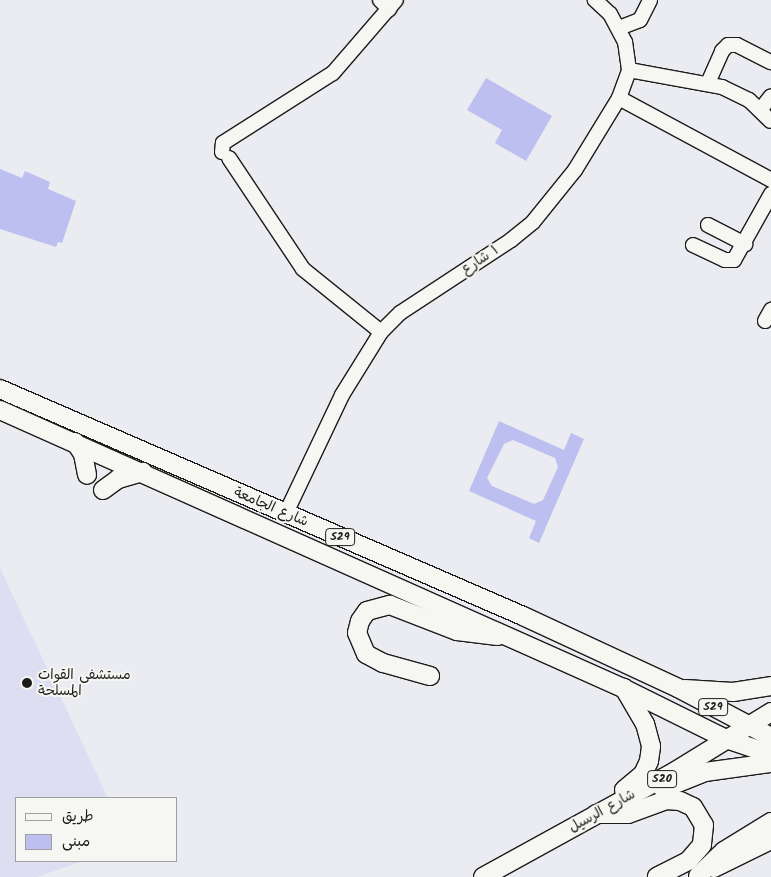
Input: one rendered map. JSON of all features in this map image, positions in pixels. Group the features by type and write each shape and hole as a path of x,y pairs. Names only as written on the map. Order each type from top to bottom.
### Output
{"main road":[{"name":"شارع الجامعة","path":"0,389 523,616 678,688"},
{"name":"شارع الجامعة","path":"0,410 143,472 624,688"},
{"path":"75,442 83,454 88,475"},
{"path":"103,490 118,479 143,472"},
{"path":"430,676 383,663 366,654 357,632 367,611 390,605 457,631 508,636"},
{"path":"678,688 733,692 771,686"},
{"path":"557,836 575,820 637,780 647,768 651,753 650,738 624,688"},
{"name":"S29","path":"624,688 726,739"},
{"name":"S29","path":"678,688 771,737"},
{"name":"شارع الرسيل","path":"483,877 674,772 771,712"},
{"path":"726,739 770,761"},
{"path":"613,804 634,802 705,772 770,761"},
{"path":"595,814 628,814 666,800 680,801 693,807 704,825 702,846 688,861 657,877"},
{"path":"697,876 724,851 771,822"},
{"path":"697,876 771,840"},
{"path":"719,877 771,852"}],"street":[{"name":"١ شارع","path":"286,513 342,395 381,332 400,313 511,240 533,222 575,170 619,98 629,70 625,42 619,28 595,0"},
{"path":"619,28 640,20 650,0"},
{"path":"381,332 320,285 303,269 239,169 225,155 223,143 333,74 389,3"},
{"path":"708,83 728,45 737,45 771,62"},
{"path":"629,70 708,83 736,93 761,109 771,121"},
{"path":"761,109 771,96"},
{"path":"619,98 771,180"},
{"path":"693,245 730,261 738,258 771,194"},
{"path":"708,225 745,244"}],"shaded area":[{"name":"مستشفى القوات المسلحة","path":"0,568 108,797 15,797 15,862 80,862 37,877 0,877"}],"building":[{"path":"486,78 552,116 526,161 495,143 502,130 467,110"},
{"path":"0,169 22,178 25,171 50,182 48,189 76,201 62,243 58,242 56,247 0,229"},
{"path":"499,421 564,450 571,433 584,439 539,543 529,538 536,521 469,491","holes":["513,440 555,458 558,467 543,500 534,504 492,486 487,478 504,444"]}],"place":[{"name":"مستشفى القوات المسلحة","path":"27,683"}]}
